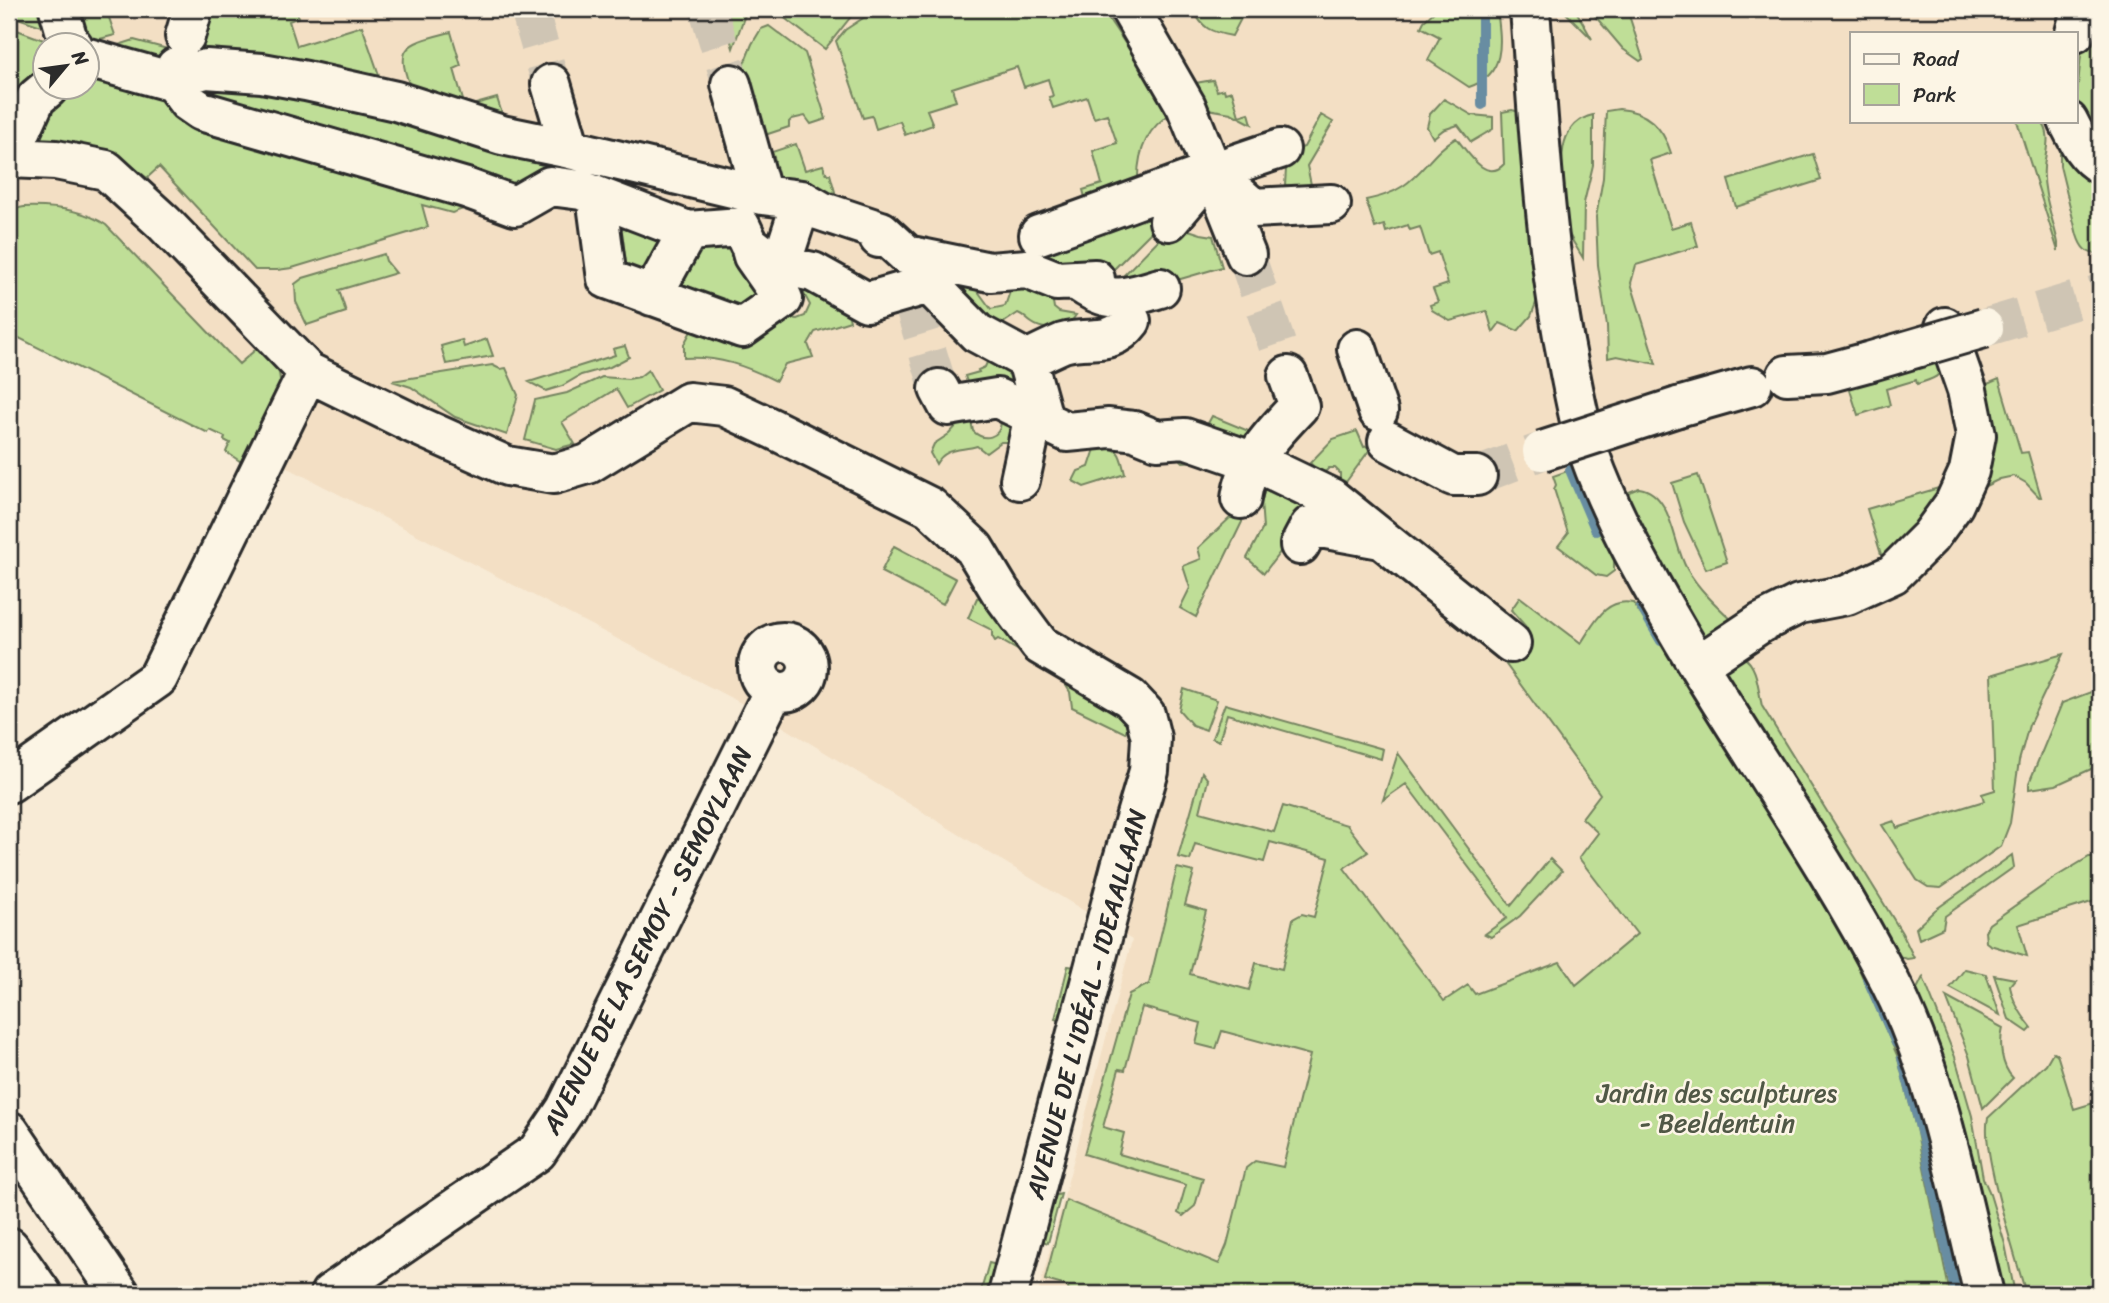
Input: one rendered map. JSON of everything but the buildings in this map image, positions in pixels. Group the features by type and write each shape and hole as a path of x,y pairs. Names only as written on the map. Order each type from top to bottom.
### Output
{"street":[{"path":"59,9 66,32"},
{"path":"1130,9 1186,106 1212,171 1227,242"},
{"path":"1530,9 1552,274 1560,328 1582,433 1591,460 1644,574 1826,869 1899,1002 1919,1045 1984,1294"},
{"path":"2075,32 2081,9"},
{"path":"102,57 182,48"},
{"path":"182,48 190,73 206,69 262,73 396,100 502,135 581,181 688,231 741,227 753,256 783,299 742,328 593,273 581,181 551,84"},
{"path":"182,48 188,102 201,111 466,188 515,206 550,186 581,181 762,195 811,206 870,232 907,256 990,272 1027,269 1057,281 1085,280 1091,292 1117,299 1160,288"},
{"path":"731,85 762,195"},
{"path":"9,783 158,678 308,372 164,223 106,170 56,160 9,158 34,102"},
{"path":"2069,122 2082,147 2100,164"},
{"path":"1039,235 1141,200 1212,171 1275,139"},
{"path":"1212,171 1253,208 1331,204"},
{"path":"1169,222 1212,171"},
{"path":"811,206 825,246 819,269 840,280 867,302 909,293 929,284 977,333 1027,360 1053,439"},
{"path":"652,296 688,231"},
{"path":"749,244 775,264 840,280"},
{"path":"1027,360 1065,342 1113,338 1124,331 1131,321"},
{"path":"1698,665 1761,623 1800,604 1847,595 1893,574 1930,537 1954,504 1969,471 1976,435 1966,390 1945,327"},
{"path":"1542,451 1769,380 1827,373 1984,328"},
{"path":"1357,349 1383,426 1434,475 1477,476"},
{"name":"AVENUE DE L'IDÉAL - IDEAALLAAN","path":"308,372 507,466 554,474 588,464 689,402 724,406 930,507 974,548 1000,591 1040,645 1130,698 1145,714 1151,738 1149,771 1121,866 1008,1294"},
{"path":"1241,499 1243,483 1268,439 1299,406 1288,376"},
{"path":"939,389 948,405 998,398 1053,439"},
{"path":"1020,480 1053,439 1109,428 1135,431 1161,454 1185,438 1261,464 1394,530 1511,643"},
{"path":"1300,545 1310,526 1394,530"},
{"name":"AVENUE DE LA SEMOY - SEMOYLAAN","path":"330,1294 537,1153 566,1109 774,690"},
{"path":"9,1131 120,1294"},
{"path":"9,1247 41,1294"}],"shaded area":[{"path":"9,9 2100,9 2100,1294 1038,1294 1132,940 764,715 9,323"}],"green space":[{"path":"52,9 59,32 9,15 9,11"},
{"path":"67,9 106,9 115,35 102,38 102,32 82,32"},
{"path":"210,9 295,9 299,17 289,21 297,46 362,26 379,75 379,84 191,66 194,21"},
{"path":"721,9 747,9 733,48"},
{"path":"773,9 857,9 825,49"},
{"path":"877,9 1102,9 1172,113 1156,126 1145,143 1139,162 1138,183 1088,208 1083,190 1102,184 1093,151 1117,143 1107,114 1094,118 1087,97 1053,108 1048,79 1024,87 1017,67 952,88 956,101 927,110 933,125 905,135 900,121 876,129 872,116 863,118 836,41 845,30"},
{"path":"1193,9 1246,9 1232,36 1208,29"},
{"path":"1437,9 1497,9 1499,55 1490,74 1481,81 1469,87 1428,60 1440,37 1421,27"},
{"path":"1562,9 1575,9 1592,39"},
{"path":"1589,9 1627,9 1643,59 1640,61 1623,49"},
{"path":"2094,9 2100,9 2100,146 2078,108 2083,35"},
{"path":"769,26 805,53 826,119 811,124 805,116 792,119 789,127 768,134 754,145 737,81 752,44 761,29"},
{"path":"9,27 32,36 32,94 9,134"},
{"path":"451,32 461,66 454,69 465,107 497,98 504,120 413,94 404,65 407,49 423,40"},
{"path":"134,40 175,51 172,62 102,50"},
{"path":"102,79 485,201 452,213 422,205 428,227 292,268 255,270 159,167 147,178 118,158 90,148 27,148 55,102 102,102"},
{"path":"1213,80 1217,91 1232,91 1239,116 1249,113 1252,124 1231,113 1208,109 1190,84"},
{"path":"279,83 570,164 577,173 516,196 192,91 194,84"},
{"path":"1444,99 1472,115 1493,117 1493,129 1471,142 1458,125 1443,130 1433,138 1427,127 1430,114"},
{"path":"1619,109 1646,117 1663,135 1671,153 1650,160 1671,228 1691,222 1698,246 1636,265 1631,283 1656,364 1617,356 1608,358 1596,217 1603,178 1606,111"},
{"path":"1502,112 1520,112 1539,295 1531,316 1518,331 1500,323 1493,332 1487,311 1450,321 1432,310 1430,305 1438,302 1433,289 1448,284 1438,252 1429,255 1420,227 1410,230 1408,225 1386,232 1384,225 1375,228 1366,200 1403,186 1456,138 1477,163 1490,170 1497,169 1504,164"},
{"path":"1321,115 1333,122 1307,166 1312,189 1285,185 1283,155 1304,147"},
{"path":"1593,115 1593,165 1584,203 1583,258 1563,219 1562,154 1564,143 1574,126"},
{"path":"2017,122 2042,122 2047,132 2045,186 2058,251"},
{"path":"796,144 805,170 823,165 827,174 830,174 835,192 824,195 773,188 772,162 775,160 772,152"},
{"path":"2066,145 2100,182 2100,254 2085,249 2077,235 2060,166 2060,149"},
{"path":"1813,154 1821,180 1736,207 1728,180"},
{"path":"1159,206 1166,217 1115,268 1088,275 1057,274 1031,249"},
{"path":"24,207 66,210 87,215 106,225 239,364 262,344 277,367 280,392 272,418 246,465 226,452 230,443 224,440 225,437 210,430 208,433 9,333 9,210"},
{"path":"614,223 656,239 664,269 625,281"},
{"path":"1173,225 1213,236 1222,267 1177,280 1175,276 1125,291 1118,281"},
{"path":"733,242 759,273 755,313 661,286 692,250"},
{"path":"384,254 396,273 339,290 346,312 307,325 296,302 295,284 303,278"},
{"path":"948,275 977,290 991,309 1005,306 1017,280 1052,296 1054,308 1059,312 1076,315 1068,326 1049,328 1036,326 1018,313 1000,325 985,328"},
{"path":"816,285 847,310 850,321 815,332 808,344 813,357 785,364 776,381 732,363 684,358 684,344 690,329 728,337 731,347 736,342 761,339 762,335 788,318 805,316 810,305 805,291"},
{"path":"487,339 493,356 446,364 441,346 462,340 464,347"},
{"path":"625,346 629,357 610,367 581,375 562,386 546,391 529,382 615,355 613,349"},
{"path":"1941,356 1941,369 1937,376 1917,384 1916,380 1886,389 1890,405 1858,415 1849,387"},
{"path":"989,358 1012,367 1020,387 968,385 965,376 979,372"},
{"path":"492,365 500,369 506,368 518,395 507,435 455,417 411,387 392,381"},
{"path":"648,370 659,390 627,408 616,389 562,422 575,444 556,449 525,440 535,400 567,393 602,377 628,379 639,377"},
{"path":"1999,379 2021,453 2028,452 2041,497 2014,476 2000,479 1971,493 1985,385"},
{"path":"1212,416 1268,439 1275,448 1206,427"},
{"path":"971,421 973,431 986,437 998,432 1001,422 1012,426 1009,442 1001,442 986,453 977,446 954,450 944,455 936,464 930,453 934,444 960,422"},
{"path":"1357,431 1364,447 1373,445 1346,482 1340,479 1340,473 1335,468 1329,468 1325,472 1310,463 1333,439"},
{"path":"1099,446 1116,450 1125,474 1084,487 1073,481 1078,471 1089,467 1095,449"},
{"path":"1179,452 1331,515 1304,528 1291,521 1285,531 1293,535 1264,573 1247,558 1263,528 1261,501 1264,493 1199,461 1183,462 1179,458"},
{"path":"1573,469 1614,560 1614,571 1606,577 1596,575 1558,546 1568,533 1554,489 1556,485 1553,476"},
{"path":"1698,475 1727,562 1706,569 1684,522 1672,483"},
{"path":"1949,487 1884,564 1867,509"},
{"path":"1639,488 1650,492 1659,500 1687,569 1703,591 1735,623 1706,641 1627,504 1629,492"},
{"path":"1234,514 1242,516 1242,522 1196,617 1180,608 1190,588 1183,566 1201,559 1198,548"},
{"path":"894,546 956,579 943,604 881,572"},
{"path":"982,597 1006,634 1026,655 998,639 995,641 992,630 968,618 977,598"},
{"name":"Jardin des sculptures - Beeldentuin","path":"1520,597 1581,643 1596,620 1608,608 1623,602 1633,603 1695,699 1699,700 1819,894 1859,969 1897,1055 1916,1128 1950,1294 1071,1294 1067,1286 1045,1280 1066,1200 1219,1264 1227,1245 1246,1168 1255,1161 1283,1167 1310,1055 1222,1031 1216,1049 1196,1044 1201,1023 1142,1007 1125,1070 1119,1069 1103,1127 1124,1133 1119,1154 1203,1178 1195,1206 1183,1216 1178,1213 1186,1185 1084,1154 1129,994 1149,984 1177,868 1194,872 1185,905 1206,911 1190,974 1249,990 1256,963 1282,969 1293,919 1302,914 1314,917 1329,858 1270,842 1264,862 1195,844 1190,860 1178,857 1202,772 1208,780 1200,812 1274,832 1283,806 1347,825 1368,852 1344,868 1444,1001 1468,985 1475,994 1560,962 1576,985 1637,934 1579,858 1598,833 1582,818 1600,794 1499,655 1527,628 1511,610"},
{"path":"2063,654 2029,725 2019,761 2010,823 2001,846 1941,888 1928,887 1917,880 1882,825 1894,821 1897,828 1984,801 1982,794 1995,790 1991,675"},
{"path":"1743,657 1755,672 1762,706 1902,933 1914,958 1907,959 1896,955 1719,666"},
{"path":"1067,681 1119,702 1129,724 1125,733 1072,707 1070,692 1065,684"},
{"path":"1184,689 1217,700 1206,730 1192,725 1179,710"},
{"path":"2096,690 2100,705 2100,765 2056,785 2029,789 2029,783 2062,703"},
{"path":"1225,704 1383,749 1381,759 1227,714 1219,741 1212,738"},
{"path":"1398,753 1511,906 1550,859 1562,871 1520,916 1491,937 1485,934 1507,918 1406,784 1383,800"},
{"path":"2012,855 2014,867 1945,916 1943,928 1919,939 1916,928 1935,910"},
{"path":"2089,857 2100,857 2100,882 2094,884 2098,900 2018,925 2027,956 1986,942 1985,931 1989,924"},
{"path":"1068,966 1077,967 1062,1021 1055,1019"},
{"path":"1965,969 1986,974 2000,1015 1950,988"},
{"path":"1994,975 2015,979 2010,985 2011,991 2018,1008 2032,1028 2028,1032 2009,1019"},
{"path":"1923,977 1955,1057 1972,1116 1983,1178 2005,1244 2015,1294 2002,1294 1915,993"},
{"path":"1946,997 2003,1028 2002,1054 2013,1078 1983,1108 1969,1056"},
{"path":"2053,1052 2057,1054 2074,1109 2100,1101 2100,1294 2026,1294 2007,1230 1989,1153 1988,1118 2046,1064"},
{"path":"1061,1194 1048,1243 1036,1239 1053,1196"},
{"path":"989,1263 997,1265 989,1294 980,1294"}],"waterway":[{"path":"1482,9 1482,105"},
{"path":"1570,470 1596,531"},
{"path":"1641,607 1661,641"},
{"path":"1867,978 1896,1043"},
{"path":"1902,1058 1924,1143 1956,1294"}],"tunnel":[{"path":"529,9 551,84"},
{"path":"708,9 731,84"},
{"path":"1246,255 1288,376"},
{"path":"1984,328 2100,293"},
{"path":"911,298 939,389"},
{"path":"1477,476 1542,451"}]}
